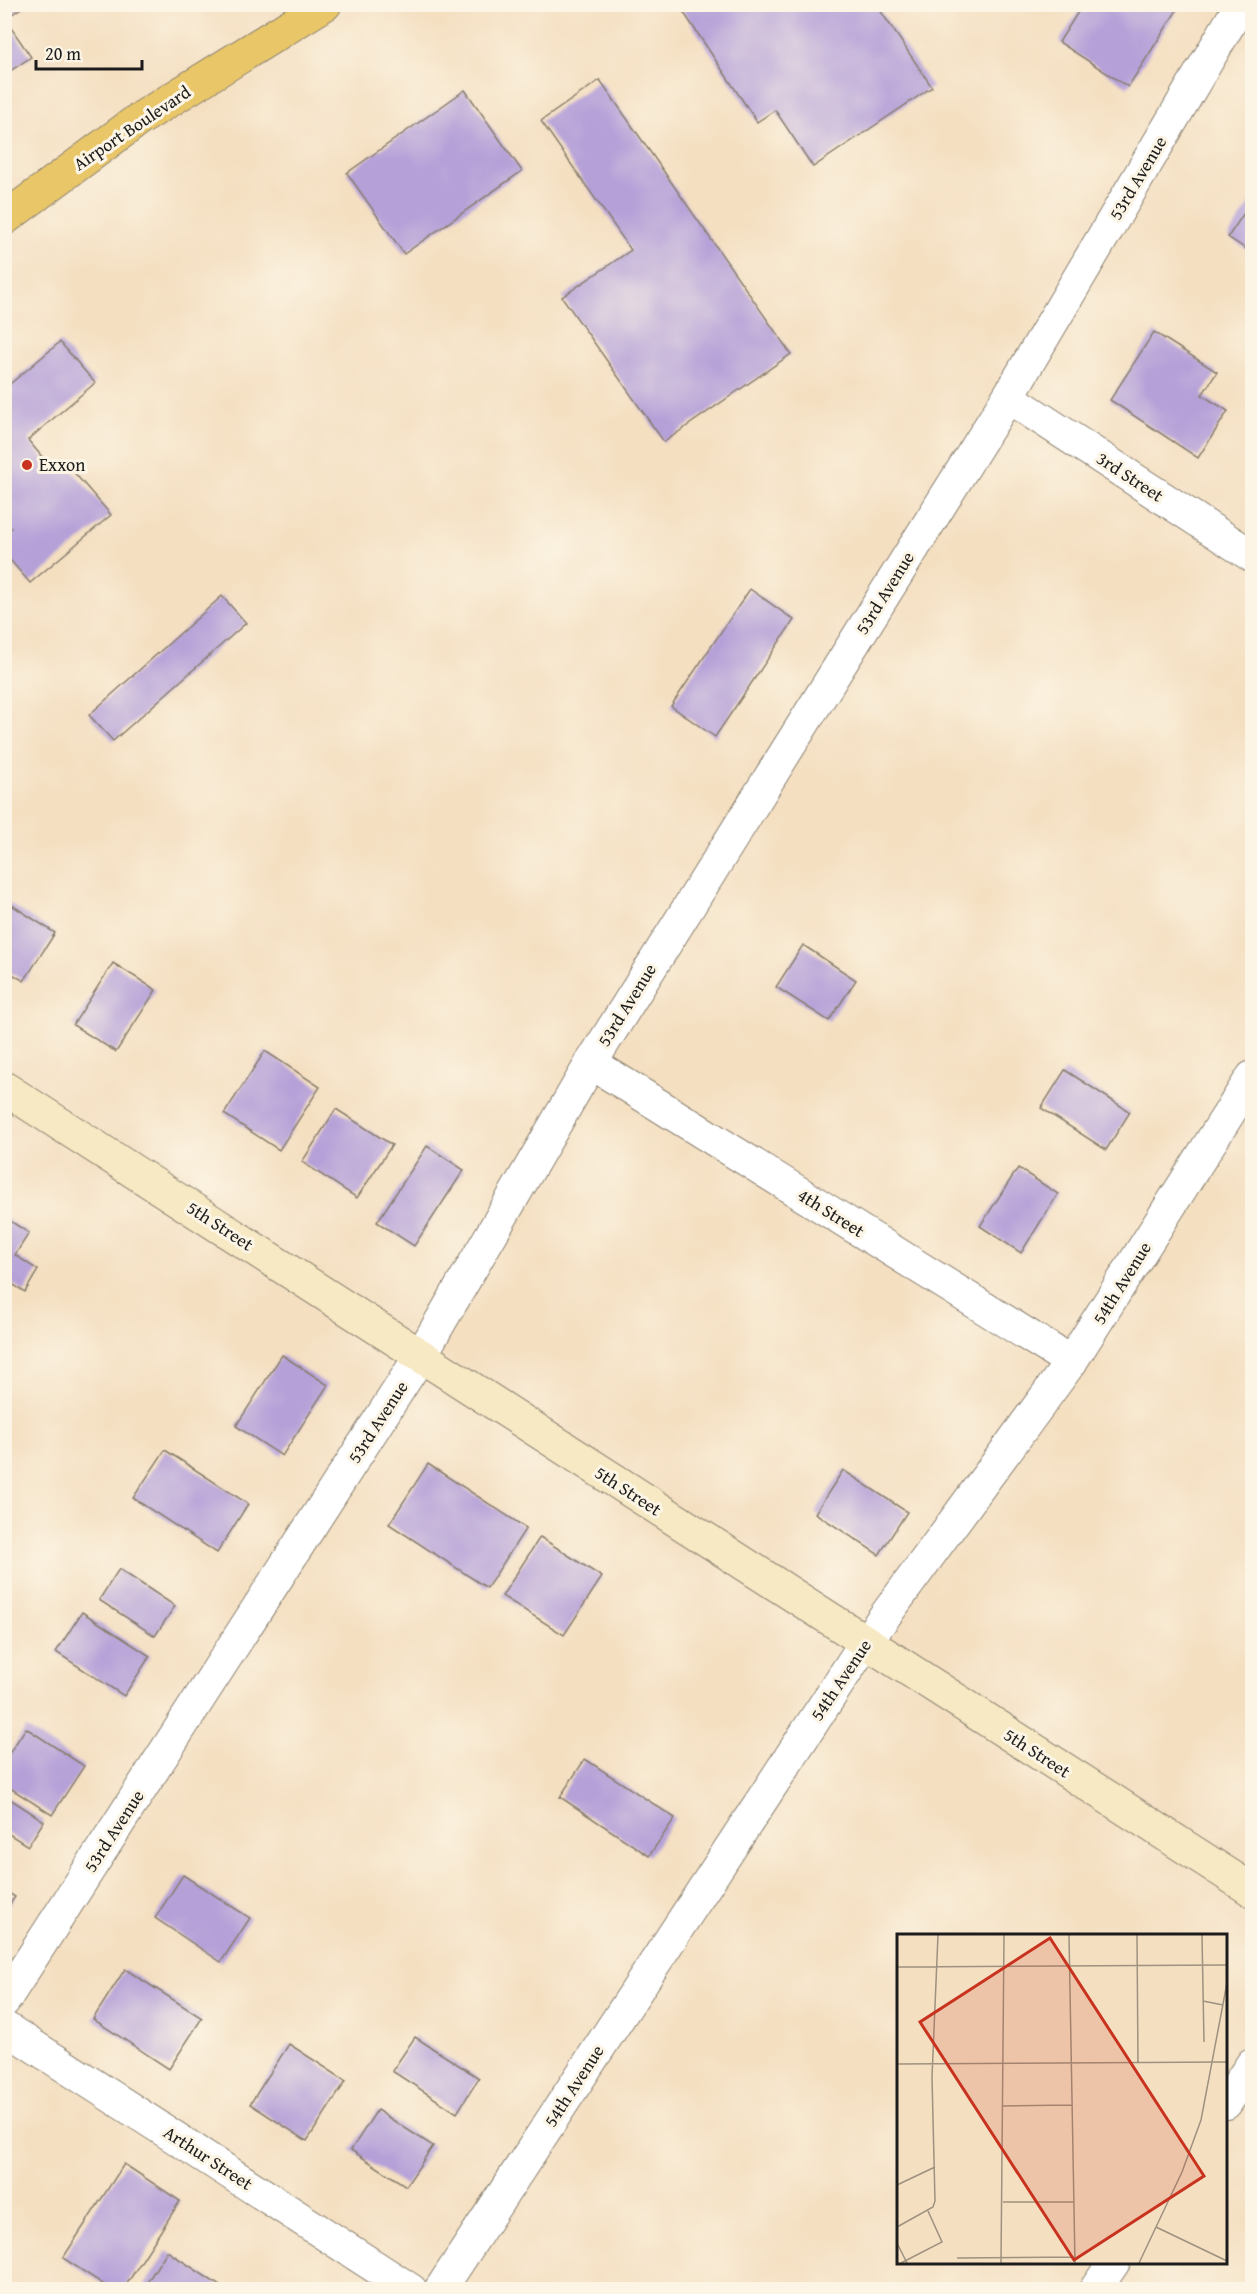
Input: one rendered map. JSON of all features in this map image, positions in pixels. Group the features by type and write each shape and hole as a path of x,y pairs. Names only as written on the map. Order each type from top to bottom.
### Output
{"main road":[{"name":"Airport Boulevard","path":"4,219 138,120 325,4"}],"street":[{"name":"53rd Avenue","path":"4,2001 421,1355 591,1063 1242,18"},
{"name":"3rd Street","path":"1008,397 1252,556"},
{"name":"4th Street","path":"591,1063 1071,1362"},
{"name":"54th Avenue","path":"440,2289 865,1643 1071,1362 1252,1077"},
{"name":"5th Street","path":"4,1088 1252,1890"},
{"name":"Arthur Street","path":"4,2027 411,2289"},
{"path":"1227,2102 1252,2064"},
{"path":"1095,2289 1113,2264"}],"building":[{"path":"4,4 27,4 5,19 31,57 4,75"},
{"path":"678,4 876,4 932,87 813,167 775,110 757,122"},
{"path":"1083,4 1181,4 1128,87 1059,42"},
{"path":"600,80 791,354 664,442 562,297 631,250 541,121"},
{"path":"465,90 522,171 404,254 347,173"},
{"path":"1252,201 1252,253 1228,237"},
{"path":"1154,332 1217,372 1202,395 1228,411 1198,458 1110,400"},
{"name":"Exxon","path":"60,342 95,383 28,440 53,470 64,461 111,515 30,583 4,553 4,534 11,528 4,521 4,389"},
{"path":"750,589 794,620 715,737 671,706"},
{"path":"222,596 246,623 113,741 89,715"},
{"path":"4,900 55,933 24,981 4,969"},
{"path":"803,945 856,980 829,1021 776,987"},
{"path":"113,963 156,990 116,1052 73,1025"},
{"path":"265,1051 320,1087 279,1150 224,1114"},
{"path":"1065,1070 1130,1112 1106,1150 1041,1108"},
{"path":"336,1109 392,1145 357,1198 302,1162"},
{"path":"427,1146 464,1170 414,1246 377,1222"},
{"path":"1018,1168 1058,1194 1021,1253 980,1226"},
{"path":"4,1217 29,1233 15,1255 38,1270 25,1292 4,1279"},
{"path":"282,1355 328,1385 282,1456 236,1426"},
{"path":"165,1450 248,1504 217,1553 133,1498"},
{"path":"428,1464 526,1528 487,1588 389,1524"},
{"path":"843,1470 907,1512 879,1555 815,1513"},
{"path":"540,1537 602,1577 564,1635 502,1596"},
{"path":"119,1569 175,1606 155,1636 99,1600"},
{"path":"82,1612 150,1656 124,1696 56,1652"},
{"path":"26,1728 84,1766 52,1815 4,1784 4,1761"},
{"path":"585,1759 675,1818 649,1856 560,1797"},
{"path":"4,1795 44,1821 28,1846 4,1831"},
{"path":"183,1875 250,1918 221,1962 155,1918"},
{"path":"4,1890 15,1897 4,1912"},
{"path":"125,1969 202,2018 169,2069 93,2019"},
{"path":"415,2037 479,2078 457,2113 392,2071"},
{"path":"289,2044 346,2081 307,2141 250,2104"},
{"path":"377,2110 433,2146 406,2186 351,2150"},
{"path":"124,2164 180,2201 123,2290 112,2290 63,2258"},
{"path":"167,2251 226,2290 142,2290"}],"place":[{"name":"Exxon","path":"27,465"}]}
